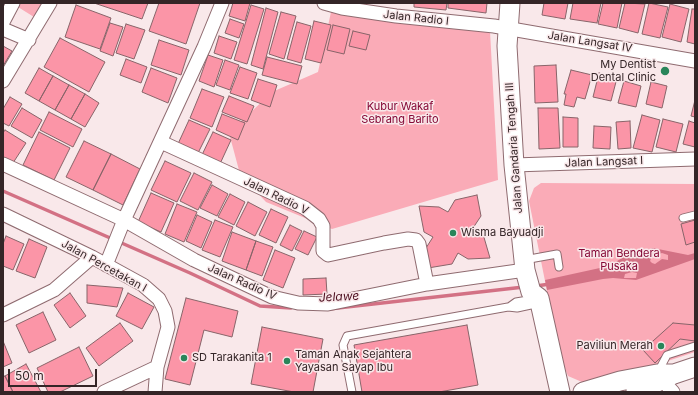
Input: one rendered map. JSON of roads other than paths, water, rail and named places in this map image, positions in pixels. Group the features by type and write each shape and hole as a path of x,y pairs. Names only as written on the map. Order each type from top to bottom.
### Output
{"main road":[{"name":"Jalan Gandaria Tengah III","path":"510,3 508,46 514,165 530,289 549,392"},
{"name":"Jalan Gandaria Tengah III","path":"530,289 560,392"},
{"path":"636,392 667,380 695,366"},
{"path":"584,392 620,381 667,380"}],"street":[{"path":"3,22 13,3"},
{"path":"3,81 50,3"},
{"path":"106,265 122,224 222,3"},
{"name":"Jalan Radio I","path":"324,3 396,16 486,25 508,29"},
{"path":"3,29 29,40"},
{"name":"Jalan Langsat IV","path":"508,29 695,60"},
{"name":"Jalan Radio V","path":"160,142 305,208 319,219 323,226 323,251 328,255 384,243 408,239 416,240 419,244 428,284"},
{"name":"Jalan Langsat I","path":"514,165 695,158"},
{"name":"Jalan Radio IV","path":"3,164 194,260 272,297 298,303 328,304 428,284 530,289"},
{"name":"Jalan Percetakan I","path":"3,214 92,257 143,286 159,299 166,311 168,327 157,367 155,392"},
{"path":"3,315 54,290 92,257"},
{"path":"104,392 157,367"}],"lane":[{"path":"683,218 695,215"},
{"path":"352,392 343,345 347,336 508,307 517,308 557,254 559,267"},
{"path":"667,380 667,355 695,346"}],"waterway":[{"name":"Jelawe","path":"3,191 190,273 260,306 291,308"},
{"name":"Jelawe","path":"536,286 550,284"},
{"name":"Jelawe","path":"329,309 524,287"}],"place":[{"name":"My Dentist Dental Clinic","path":"665,71"},
{"name":"Wisma Bayuadji","path":"453,233"},
{"name":"Paviliun Merah","path":"661,346"},
{"name":"SD Tarakanita 1","path":"184,358"},
{"name":"Taman Anak Sejahtera Yayasan Sayap Ibu","path":"287,361"}],"park label":[{"name":"Kubur Wakaf Sebrang Barito","path":"400,113"},
{"name":"Taman Bendera Pusaka","path":"619,260"}]}
